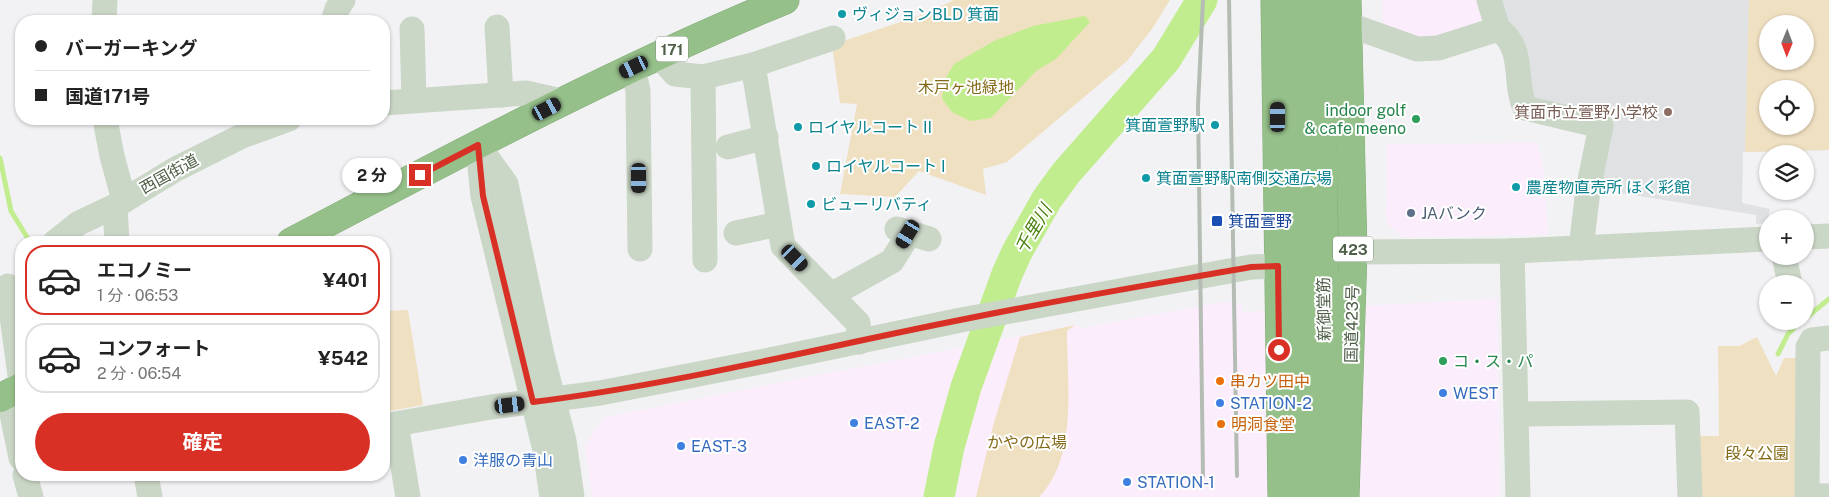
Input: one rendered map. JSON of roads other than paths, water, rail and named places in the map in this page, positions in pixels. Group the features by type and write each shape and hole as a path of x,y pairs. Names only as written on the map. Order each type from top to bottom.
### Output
{"highway":[{"name":"171","path":"303,236 562,101 658,55 784,0"},
{"path":"1275,0 1278,99 1278,266 1282,497"},
{"name":"国道423号","path":"1323,12 1353,252 1345,497"},
{"name":"新御堂筋","path":"1304,497 1323,12"},
{"name":"新御堂筋","path":"1323,12 1327,497"}],"street":[{"path":"104,15 105,0"},
{"path":"335,15 343,0"},
{"path":"1489,0 1498,29 1508,35 1518,57 1518,86 1525,108 1601,126 1588,190 1581,248"},
{"path":"1323,12 1417,49 1438,48 1498,29"},
{"path":"497,27 501,95"},
{"path":"412,29 414,100"},
{"path":"658,55 675,74 703,77 753,66 832,38"},
{"path":"753,66 783,246 858,323 860,342"},
{"path":"634,67 638,90 640,249"},
{"path":"703,77 705,260"},
{"path":"390,102 526,93 562,101"},
{"path":"106,125 119,203 117,236"},
{"name":"西国街道","path":"63,236 79,223 119,203 176,169 242,136 272,125"},
{"path":"728,147 766,137"},
{"path":"478,145 483,196 543,400 564,441 572,497"},
{"path":"736,233 779,224"},
{"path":"831,295 892,261 912,234"},
{"path":"1814,237 1829,236"},
{"path":"1353,252 1512,251 1759,239"},
{"path":"1512,251 1518,497"},
{"path":"408,497 390,425 600,392 860,342 1017,309 1251,267 1278,266"},
{"path":"10,282 15,407"},
{"path":"1813,334 1807,496 1829,496"},
{"path":"543,400 545,450 552,497"},
{"path":"1517,414 1687,412 1690,497"},
{"path":"27,481 31,497"},
{"path":"147,481 150,497"}],"waterway":[{"name":"千里川","path":"939,497 949,447 966,387 1007,274 1017,252 1047,199 1066,173 1166,59 1202,0"},
{"path":"0,158 11,211 26,236"},
{"path":"1814,311 1829,299"},
{"path":"1778,354 1792,330"}],"railway":[{"path":"1203,0 1198,106 1203,476"},
{"path":"1229,0 1237,476"}],"place":[{"name":"ヴィジョンBLD 箕面","path":"842,14"},
{"name":"箕面市立萱野小学校","path":"1668,112"},
{"name":"indoor golf & cafe meeno","path":"1416,119"},
{"name":"箕面萱野駅","path":"1215,125"},
{"name":"ロイヤルコート II","path":"798,127"},
{"name":"ロイヤルコート I","path":"816,166"},
{"name":"箕面萱野駅南側交通広場","path":"1146,178"},
{"name":"農産物直売所 ほく彩館","path":"1516,187"},
{"name":"ビューリバティ","path":"811,204"},
{"name":"JAバンク","path":"1411,213"},
{"name":"箕面萱野","path":"1217,221"},
{"name":"コ・ス・パ","path":"1443,361"},
{"name":"串カツ田中","path":"1220,381"},
{"name":"WEST","path":"1443,393"},
{"name":"STATION-2","path":"1220,403"},
{"name":"EAST-2","path":"854,423"},
{"name":"明洞食堂","path":"1221,424"},
{"name":"EAST-3","path":"681,446"},
{"name":"洋服の青山","path":"463,460"},
{"name":"STATION-1","path":"1127,482"}],"park label":[{"name":"木戸ヶ池緑地","path":"966,87"},
{"name":"かやの広場","path":"1027,442"},
{"name":"段々公園","path":"1757,453"}]}
